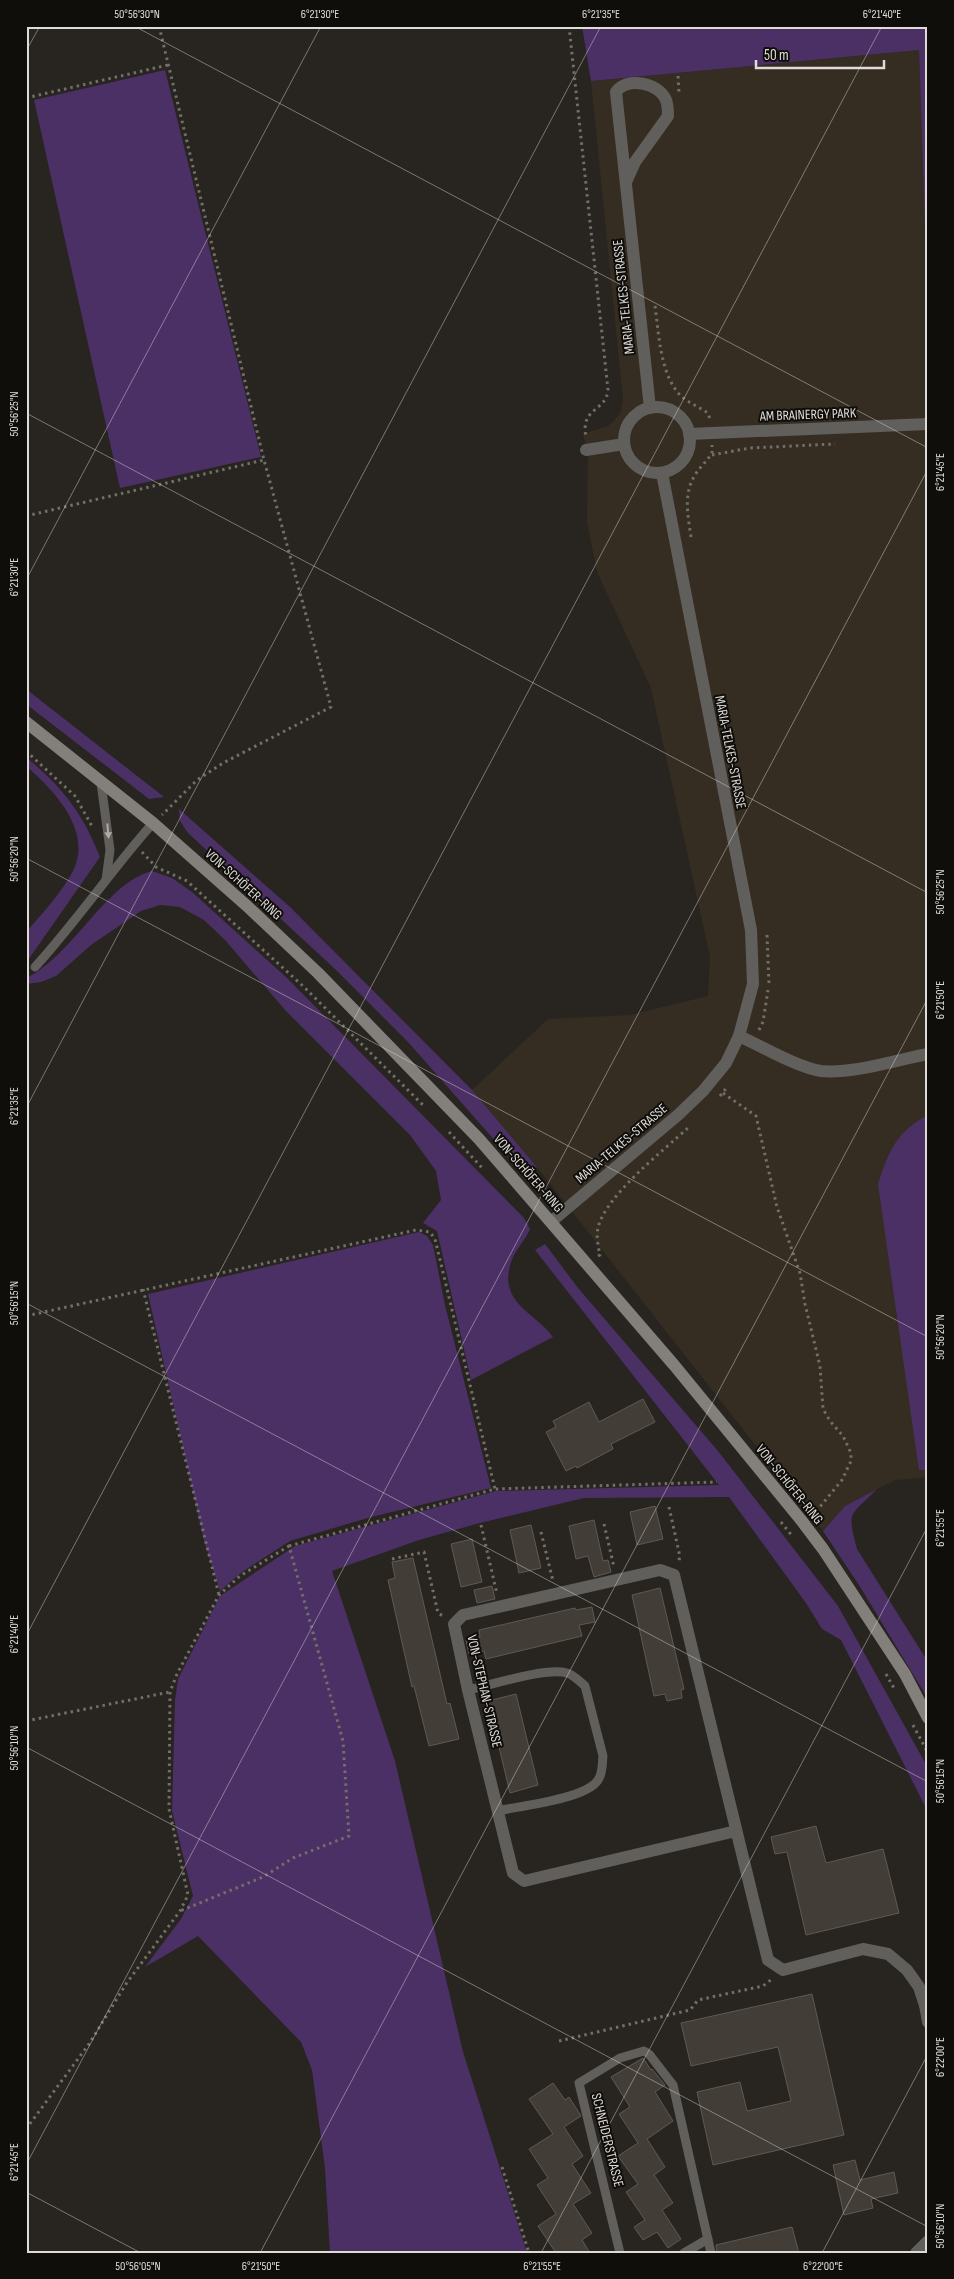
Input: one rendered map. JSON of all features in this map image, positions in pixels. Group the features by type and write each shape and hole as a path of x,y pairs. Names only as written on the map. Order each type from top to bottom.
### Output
{"main road":[{"name":"VON-SCHÖFER-RING","path":"26,722 153,823 247,906 318,973 479,1139 552,1221 800,1519 823,1549 905,1674 928,1718"}],"street":[{"name":"MARIA-TELKES-STRASSE","path":"626,182 634,162 668,116 666,100 659,91 649,85 636,83 626,85 616,92 650,408"},
{"path":"650,408 671,410 686,424 689,434 686,455 680,464 672,470 662,473 649,472 637,467 628,457 624,444 627,425 641,411 650,408"},
{"name":"AM BRAINERGY PARK","path":"689,434 928,424"},
{"path":"587,450 624,444"},
{"name":"MARIA-TELKES-STRASSE","path":"552,1221 703,1092 726,1063 740,1036 752,984 751,930 662,473"},
{"path":"740,1036 820,1071 842,1071 928,1054"},
{"name":"VON-STEPHAN-STRASSE","path":"674,1575 660,1570 463,1615 454,1624 497,1811 513,1873 524,1881 736,1831"},
{"path":"674,1575 768,1960 782,1970 863,1949 888,1954 907,1970 919,1987 926,2004 928,2022"},
{"path":"916,2253 928,2241"}],"lane":[{"path":"101,783 110,850 106,881"},
{"path":"35,967 61,939 153,823"},
{"path":"468,1690 553,1671 567,1673 577,1678 585,1686 603,1756 598,1780 585,1790 567,1797 497,1811"},
{"name":"SCHNEIDERSTRASSE","path":"620,2253 579,2083 620,2058 644,2051 649,2054 673,2085 711,2253"},
{"path":"684,2253 708,2239"}],"path":[{"path":"153,823 197,780 223,762 331,707 264,460 159,26"},
{"path":"569,26 608,390 605,401 586,418 584,428 587,450"},
{"path":"26,98 168,65"},
{"path":"711,455 750,448 836,444"},
{"path":"26,516 264,460"},
{"path":"26,751 75,796 96,832 108,831"},
{"path":"135,844 156,867 187,881 303,986 425,1107"},
{"path":"723,1092 756,1116 777,1207 800,1273 805,1304 820,1366 823,1409 830,1421 843,1436 851,1453 851,1461 842,1480 819,1508 800,1519"},
{"path":"446,1128 490,1176"},
{"path":"26,1316 416,1230 430,1232 435,1239 495,1489"},
{"path":"143,1289 219,1595"},
{"path":"26,2128 89,2044 126,1984 180,1911 188,1895 169,1809 170,1692 177,1674 219,1595 240,1576 289,1546 495,1489 716,1482"},
{"path":"669,1507 680,1557 674,1575"},
{"path":"776,1515 794,1538"},
{"path":"481,1524 499,1607"},
{"path":"604,1524 617,1580"},
{"path":"542,1532 556,1594"},
{"path":"180,1911 263,1877 293,1858 348,1836 343,1740 289,1546"},
{"path":"392,1559 424,1552 438,1613 454,1624"},
{"path":"882,1668 897,1694"},
{"path":"26,1721 170,1692"},
{"path":"911,1719 928,1753"},
{"path":"559,2041 690,2010 698,2000 763,1986 782,1970"},
{"path":"502,2167 529,2253"}],"shaded area":[{"path":"582,26 928,26 928,316 919,50 591,81"},
{"path":"919,50 928,316 928,1477 896,1480 877,1489 845,1506 823,1531 537,1167 472,1090 548,1019 630,1015 708,996 710,957 651,688 597,572 587,522 588,455 583,434 608,426 614,421 621,412 623,400 591,81"},
{"path":"165,70 261,457 120,488 34,100"},
{"path":"26,689 164,797 149,799 26,704"},
{"path":"26,757 61,790 79,814 100,857 26,963 26,932 57,895 73,871 78,856 78,841 68,812 48,787 26,766"},
{"path":"179,809 290,907 472,1090 537,1167 526,1176 408,1042 336,970 188,833 180,821"},
{"path":"152,871 172,878 192,892 287,978 524,1218 530,1229 511,1262 508,1276 509,1287 520,1305 553,1337 471,1380 437,1231 423,1223 441,1200 436,1171 410,1135 285,1010 225,940 204,920 180,907 160,905 141,911 91,945 56,976 41,982 26,984 26,978 43,968 58,954 119,890 135,878"},
{"path":"928,1115 928,1470 919,1470 878,1184 895,1144 908,1128"},
{"path":"419,1232 427,1236 433,1245 445,1305 491,1488 371,1517 290,1541 242,1572 220,1591 205,1544 148,1294"},
{"path":"545,1244 578,1288 718,1451 838,1606 928,1768 928,1812 841,1640 822,1629 806,1603 729,1497 584,1498 419,1540 332,1571 395,1761 463,2052 527,2253 330,2253 325,2168 312,2070 301,2042 198,1936 145,1967 181,1919 193,1896 172,1811 175,1700 178,1679 220,1596 295,1546 496,1491 719,1485 535,1250"},
{"path":"877,1489 853,1515 852,1527 857,1549 928,1662 928,1699 859,1585 823,1531 845,1506"}],"building":[{"path":"643,1399 655,1422 611,1444 613,1449 577,1468 576,1466 566,1471 546,1432 556,1427 553,1421 589,1402 599,1422"},
{"path":"655,1506 663,1539 637,1545 630,1512"},
{"path":"594,1520 603,1561 608,1560 611,1572 594,1577 588,1556 576,1559 569,1526"},
{"path":"531,1525 541,1568 519,1573 510,1530"},
{"path":"472,1539 482,1582 461,1587 451,1544"},
{"path":"413,1558 447,1704 450,1703 459,1739 429,1746 414,1686 412,1687 388,1580 395,1578 392,1562"},
{"path":"492,1586 495,1599 477,1603 474,1590"},
{"path":"660,1588 684,1689 681,1690 682,1698 667,1701 665,1694 654,1696 632,1595"},
{"path":"592,1607 595,1622 579,1625 582,1636 486,1659 484,1651 469,1654 466,1640 480,1637 479,1630 575,1608 576,1610"},
{"path":"516,1694 538,1785 510,1793 488,1701"},
{"path":"816,1826 826,1863 883,1849 899,1913 806,1935 787,1852 775,1854 771,1837"},
{"path":"812,1994 844,2135 713,2165 697,2092 740,2082 747,2111 791,2101 778,2047 691,2066 681,2023"},
{"path":"643,2058 665,2085 655,2092 673,2121 647,2139 665,2167 654,2175 673,2203 662,2210 681,2239 668,2248 657,2232 643,2240 634,2227 645,2220 626,2192 638,2184 618,2156 638,2143 619,2114 630,2107 611,2077"},
{"path":"553,2083 565,2100 569,2097 581,2116 564,2127 583,2156 572,2164 591,2193 573,2204 592,2233 582,2240 590,2253 556,2253 538,2226 556,2214 537,2185 548,2178 529,2149 553,2134 529,2099"},
{"path":"855,2160 860,2180 894,2172 898,2193 871,2199 873,2208 844,2215 833,2165"},
{"path":"792,2227 799,2253 717,2253 716,2245"}]}
